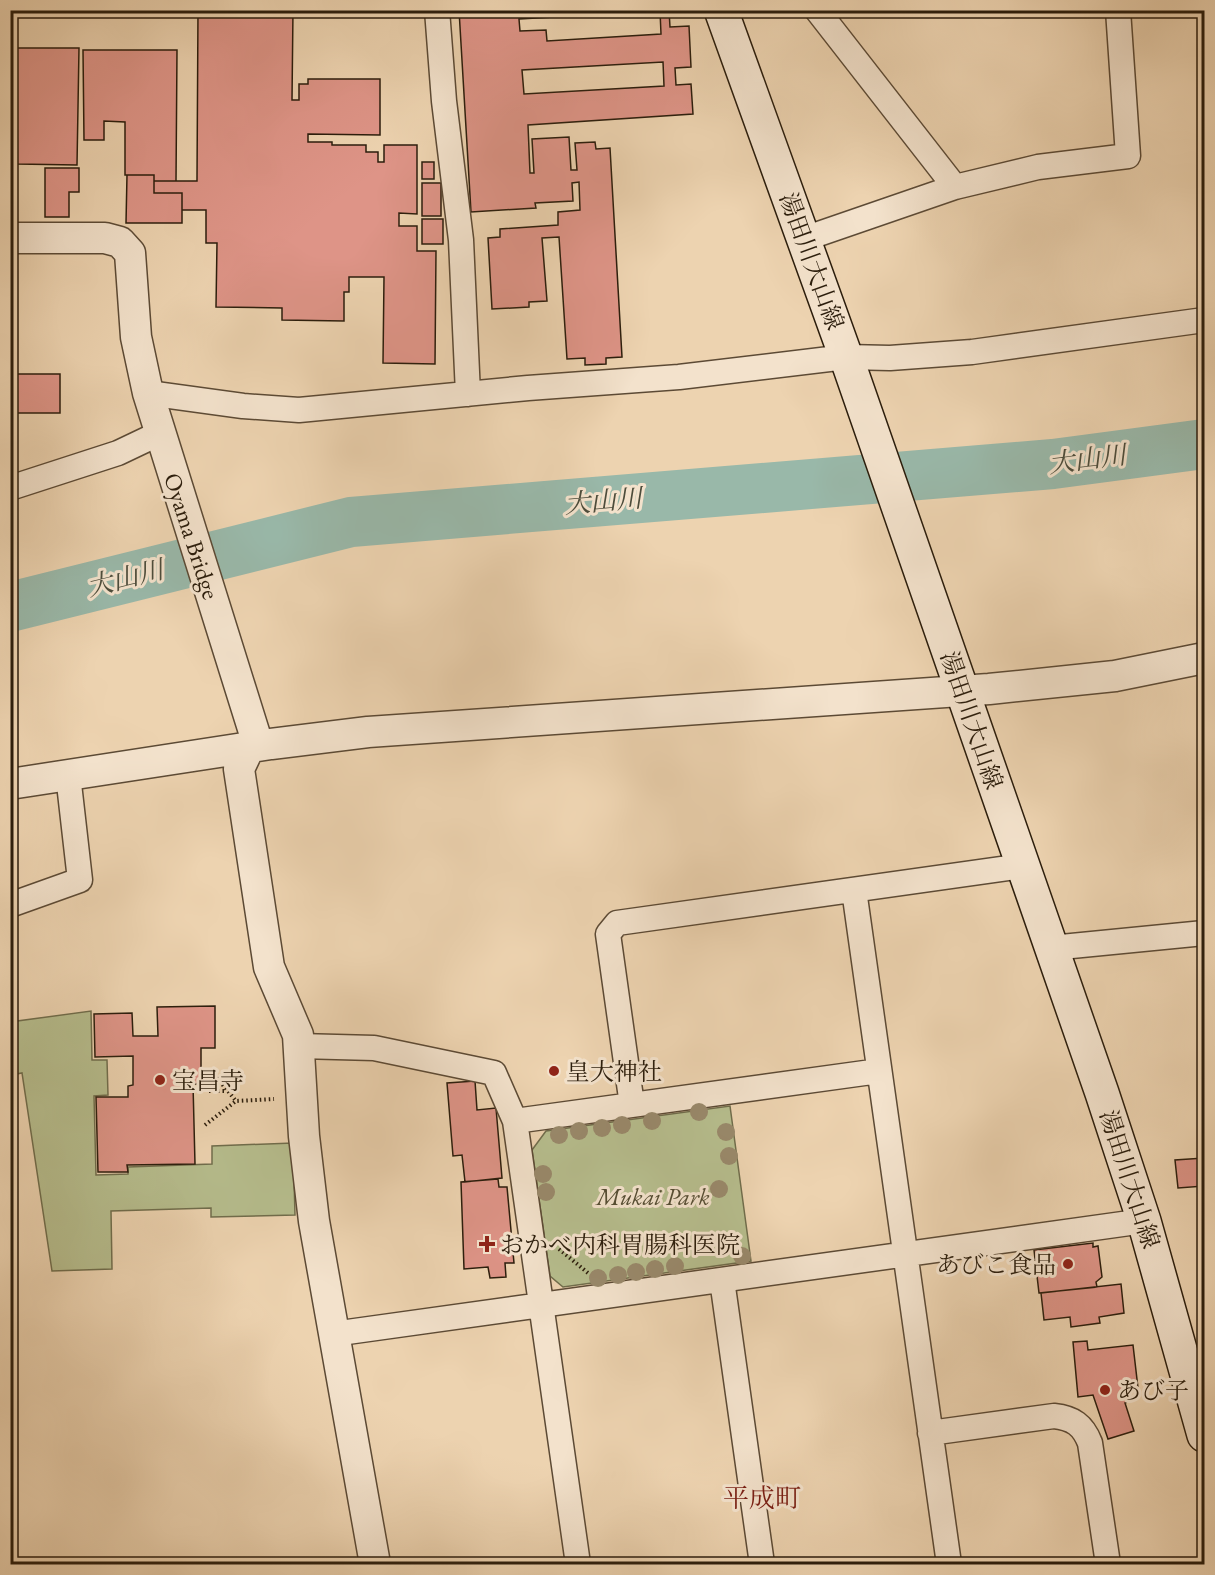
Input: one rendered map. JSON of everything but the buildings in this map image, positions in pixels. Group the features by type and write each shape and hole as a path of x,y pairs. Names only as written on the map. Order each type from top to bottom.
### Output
{"main road":[{"name":"湯田川大山線","path":"721,10 848,362 1144,1221 1204,1435"}],"street":[{"path":"437,10 444,101 461,240 468,394"},
{"path":"817,10 955,187"},
{"path":"804,239 955,187 1038,167 1128,156 1118,10"},
{"name":"Oyama Bridge","path":"10,238 105,238 120,242 130,253 136,337 148,393 255,735 239,769 269,967 298,1035 314,1221 375,1564"},
{"path":"148,393 243,406 299,410 972,352 1204,320"},
{"path":"10,488 162,440"},
{"path":"10,784 249,747 368,732 961,691 1115,676 1204,658"},
{"path":"10,905 80,880 68,775"},
{"path":"632,1105 608,934 617,923 1023,866"},
{"path":"854,890 949,1564"},
{"path":"1051,948 1204,933"},
{"path":"299,1046 374,1048 494,1073 515,1122 578,1564"},
{"path":"515,1122 879,1071"},
{"path":"333,1334 1144,1221"},
{"path":"722,1280 762,1564"},
{"path":"930,1433 1054,1416 1070,1418 1085,1431 1090,1443 1107,1564"}],"path":[{"path":"214,1074 236,1101"},
{"path":"209,1091 228,1090"},
{"path":"205,1125 236,1101 302,1097"},
{"path":"552,1243 591,1275"}],"green space":[{"path":"91,1011 92,1060 107,1060 108,1095 94,1096 96,1175 128,1174 128,1167 212,1164 212,1146 293,1143 295,1215 211,1217 211,1208 111,1211 112,1269 52,1271 22,1073 11,1075 10,1022"},
{"name":"Mukai Park","path":"730,1106 751,1261 563,1287 550,1276 532,1150 546,1131"}],"waterway":[{"name":"大山川","path":"10,607 351,522 1053,464 1204,444"}],"place":[{"name":"皇大神社","path":"554,1071"},
{"name":"宝昌寺","path":"160,1080"},
{"name":"おかべ内科胃腸科医院","path":"487,1244"},
{"name":"あびこ食品","path":"1068,1264"},
{"name":"あび子","path":"1105,1390"}],"district":[{"name":"平成町","path":"762,1498"}]}
